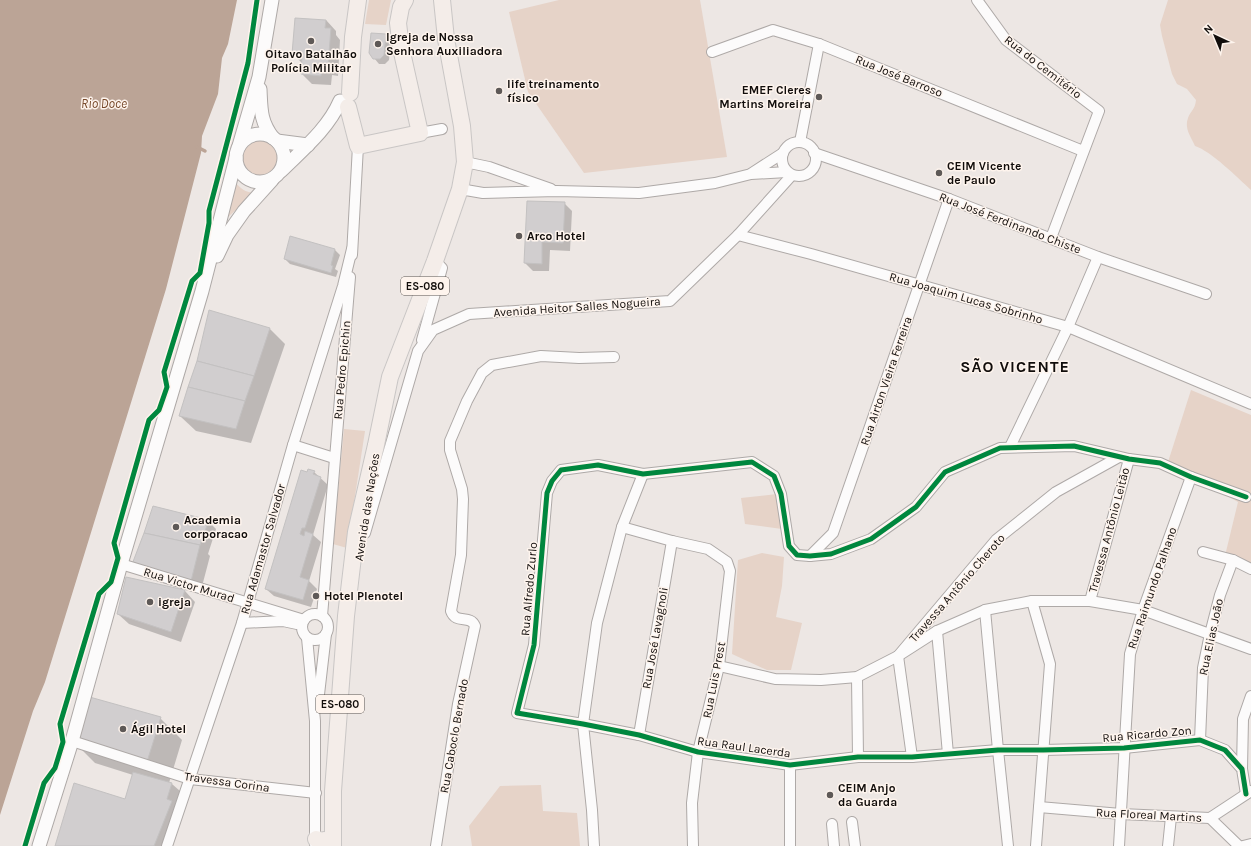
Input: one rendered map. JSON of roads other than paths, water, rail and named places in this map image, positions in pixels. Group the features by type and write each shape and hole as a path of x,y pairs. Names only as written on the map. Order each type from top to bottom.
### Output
{"main road":[{"name":"Rua Pedro Epichin","path":"358,0 345,104 353,124 358,146"},
{"path":"358,146 420,133 401,48 398,23 401,7 405,0"},
{"name":"Avenida das Nações","path":"322,844 333,791 346,616 356,532 390,377 435,261 460,189 465,162 462,126 446,39 442,0"},
{"name":"Avenida das Nações","path":"346,616 365,533 376,445"}],"street":[{"path":"40,846 72,741 121,564 202,291 237,152 259,77 272,0"},
{"name":"Rua do Cemitério","path":"978,0 1006,40 1099,111 1083,151"},
{"name":"Rua José Barroso","path":"712,52 773,30 819,44 1083,151"},
{"path":"800,142 819,44"},
{"path":"259,77 261,117 266,129 275,140 284,152 284,159 276,175 259,183 247,180 238,170 237,152 243,141 254,135 260,134 275,140 308,145"},
{"path":"202,291 227,235 244,212 276,175 308,145 345,104"},
{"path":"420,133 442,130"},
{"path":"460,189 483,193 557,191 639,193 715,184 750,174 790,173 802,176 808,174 813,169 815,163 814,152 808,145 800,142 788,145 783,153 750,174"},
{"name":"Rua Pedro Epichin","path":"322,616 347,287 352,249 358,146"},
{"path":"1052,238 1083,151"},
{"name":"Rua José Ferdinando Chiste","path":"814,152 949,199 1098,257 1206,294"},
{"path":"783,153 782,163 790,173"},
{"path":"465,162 489,167 557,191"},
{"name":"Avenida Heitor Salles Nogueira","path":"430,326 469,314 670,301 738,235 790,173"},
{"name":"Rua Airton Vieira Ferreira","path":"810,556 833,533 949,199"},
{"name":"Rua Joaquim Lucas Sobrinho","path":"738,235 1068,327 1251,404"},
{"path":"1010,447 1068,327 1098,257"},
{"path":"365,533 418,351 430,326 442,268 435,261"},
{"name":"Rua Adamastor Salvador","path":"167,846 242,624 293,445 347,287"},
{"name":"Rua Caboclo Bernado","path":"436,846 458,704 475,626 474,622 470,620 458,619 453,616 451,611 461,555 463,499 462,489 450,450 450,441 467,401 482,373 492,366 541,356 579,358 614,357"},
{"path":"293,445 334,458"},
{"path":"594,846 592,810 583,724 597,623 622,527 643,474 752,462 774,476 781,494 788,546 797,555 810,556 831,554 871,539 916,507 945,472 1000,448 1074,446 1124,458 1160,463 1191,477 1246,497"},
{"name":"Travessa Antônio Leitão","path":"1090,601 1124,458"},
{"name":"Travessa Antônio Cheroto","path":"898,656 996,540 1056,492 1124,458"},
{"name":"Rua Alfredo Zurlo","path":"517,713 534,645 548,493 552,481 561,470 598,465 643,474"},
{"name":"Rua Raimundo Palhano","path":"1119,846 1130,654 1143,610 1191,477"},
{"path":"622,527 672,541"},
{"name":"Rua Luis Prest","path":"672,541 708,549 727,562 730,571 719,666 698,752 692,803 693,846"},
{"name":"Rua José Lavagnoli","path":"639,735 672,541"},
{"path":"1203,552 1233,560 1251,569"},
{"name":"Rua Elias João","path":"1200,740 1203,668 1220,594 1233,560"},
{"name":"Rua Victor Murad","path":"121,564 248,603 283,618 303,622"},
{"path":"1032,601 1050,664 1036,846"},
{"path":"719,666 775,679 821,680 857,676 898,656 937,631 985,610 1032,601 1090,601 1143,610 1251,649"},
{"path":"985,610 1008,846"},
{"path":"315,720 328,626 327,622 322,616 314,614 306,617 303,622 302,632 307,638 311,640 320,640 326,634"},
{"name":"Rua Victor Murad","path":"242,624 283,618"},
{"path":"937,631 948,754"},
{"path":"307,638 315,720 316,793 322,844"},
{"path":"898,656 912,757"},
{"path":"857,676 858,757"},
{"path":"1248,792 1242,769 1243,719 1251,696"},
{"name":"Rua Raul Lacerda","path":"517,713 639,735 698,752 790,766 858,757 912,757 998,750 1043,750"},
{"name":"Rua Ricardo Zon","path":"1043,750 1124,748 1200,740 1225,750 1242,769"},
{"name":"Travessa Corina","path":"72,741 190,780 316,793"},
{"path":"790,766 790,846"},
{"name":"Rua Floreal Martins","path":"1039,807 1121,814 1210,818 1248,792"},
{"path":"1168,846 1171,817"},
{"path":"1210,818 1239,846"},
{"path":"852,822 855,846"},
{"path":"832,824 834,846"},
{"path":"1243,846 1251,844"}],"water":[{"name":"Rio Doce","path":"0,0 237,0 228,44 222,58 218,94 202,136 201,153 166,289 45,682 33,711 0,815"}],"waterway":[{"path":"197,147 205,151"}],"place":[{"name":"Oitavo Batalhão Polícia Militar","path":"311,41"},
{"name":"Igreja de Nossa Senhora Auxiliadora","path":"378,44"},
{"name":"life treinamento físico","path":"499,91"},
{"name":"EMEF Cleres Martins Moreira","path":"819,97"},
{"name":"CEIM Vicente de Paulo","path":"939,173"},
{"name":"Arco Hotel","path":"519,236"},
{"name":"Academia corporacao","path":"176,527"},
{"name":"Hotel Plenotel","path":"316,596"},
{"name":"igreja","path":"150,602"},
{"name":"Ágil Hotel","path":"123,729"},
{"name":"CEIM Anjo da Guarda","path":"830,795"}],"district":[{"name":"SÃO VICENTE","path":"1015,366"}]}
